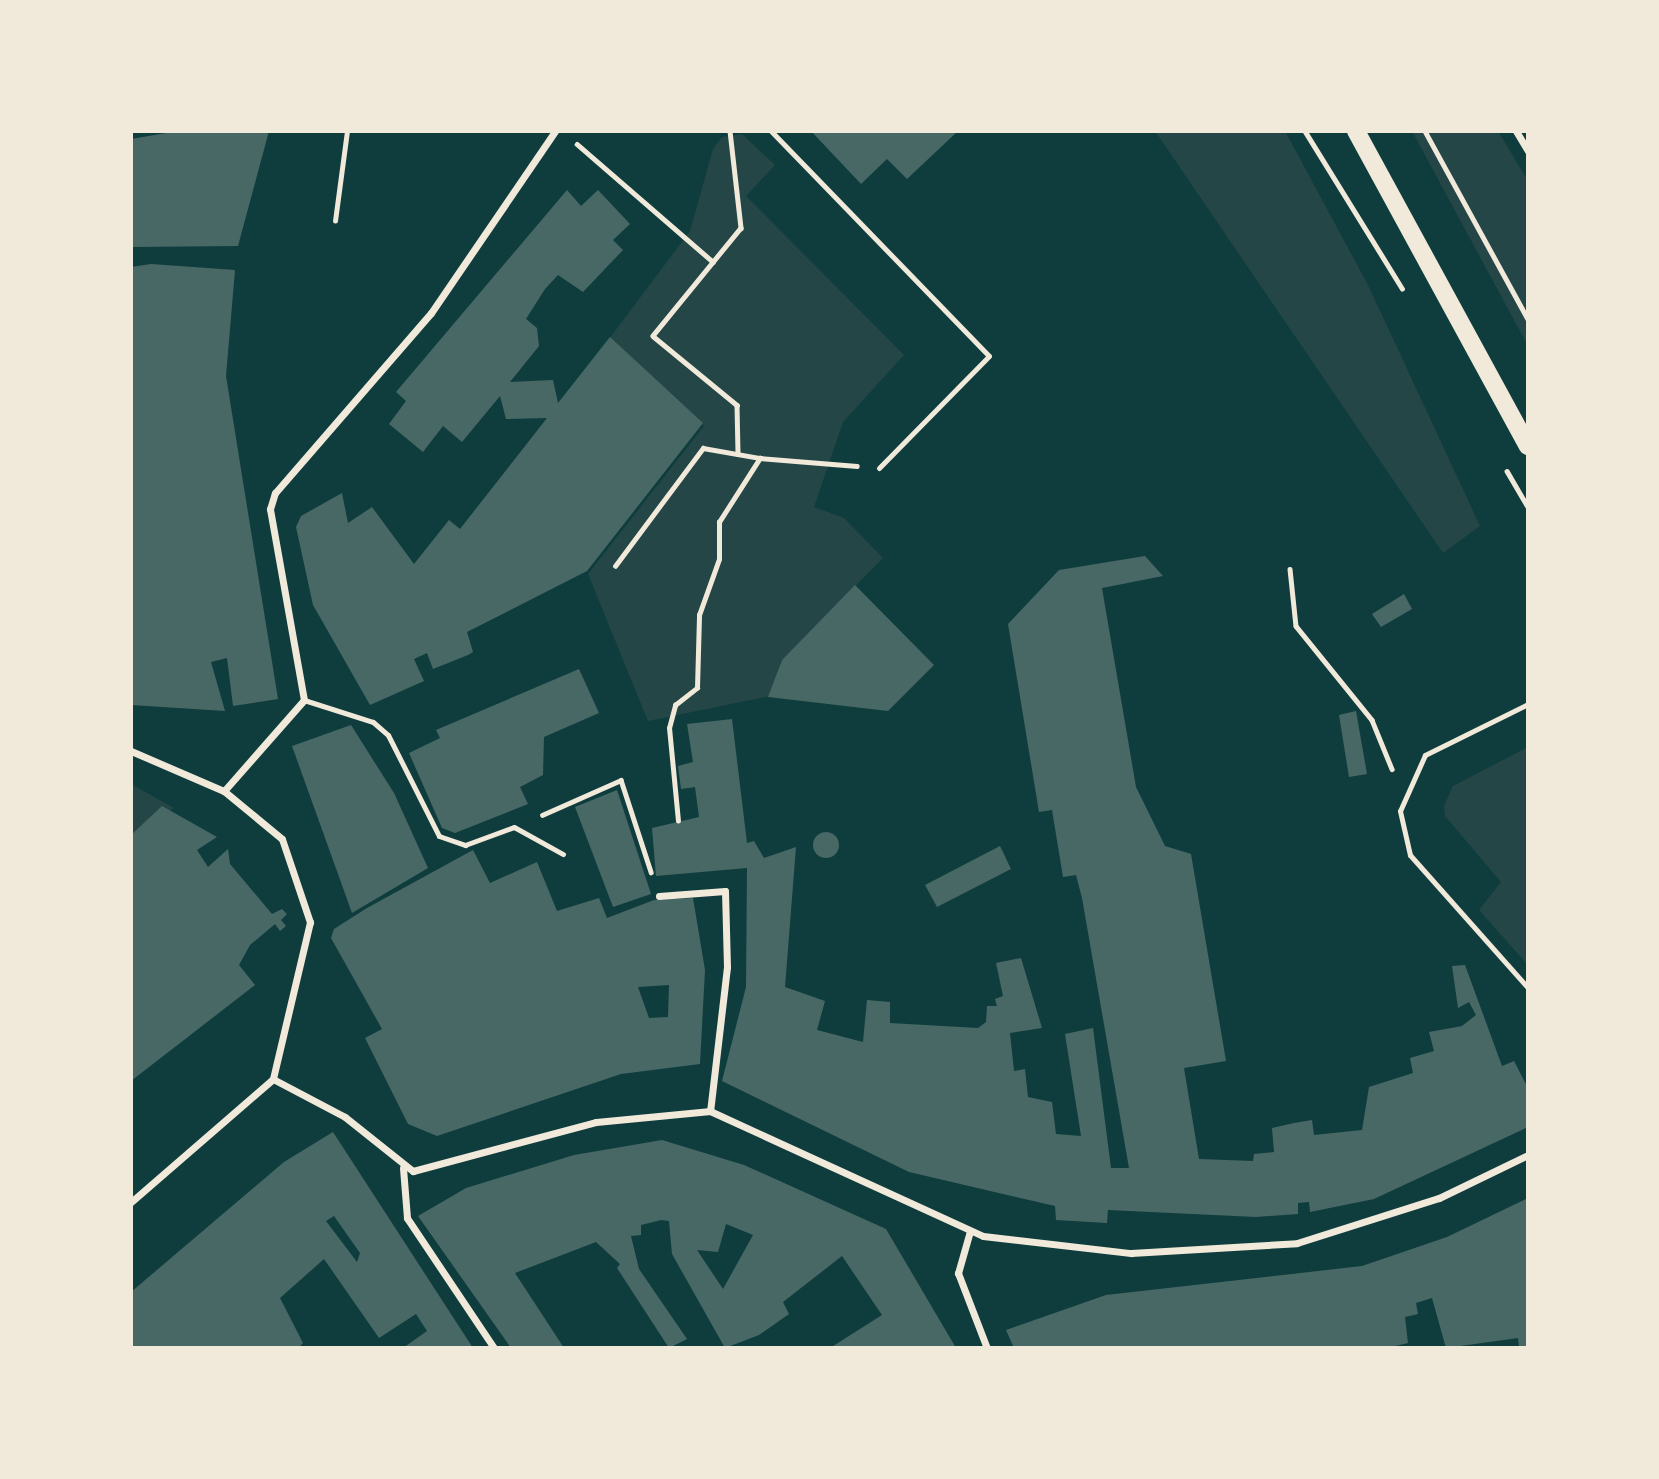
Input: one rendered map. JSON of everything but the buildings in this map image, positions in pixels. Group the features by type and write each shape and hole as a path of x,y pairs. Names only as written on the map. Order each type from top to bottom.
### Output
{"main road":[{"path":"1356,131 1528,446"}],"street":[{"path":"224,791 304,700 270,509 275,494 430,313 555,131"},
{"path":"1516,131 1528,151"},
{"path":"131,751 224,791 282,839 310,922 273,1079 131,1202"},
{"path":"659,896 725,891 727,967 710,1111"},
{"path":"273,1079 345,1117 403,1168 425,1169 596,1122 710,1111 970,1231 1013,1242 1131,1253 1297,1243 1439,1198 1528,1155"},
{"path":"403,1168 407,1218 494,1348"},
{"path":"970,1231 958,1273 987,1348"}],"lane":[{"path":"771,131 989,356 878,468"},
{"path":"304,700 373,722 388,735 439,836 465,845 514,827 563,854"},
{"path":"1528,704 1437,745 1403,793 1403,838 1410,855 1528,988"}],"path":[{"path":"335,221 346,131"},
{"path":"730,131 741,228 653,337 737,405 738,454"},
{"path":"1425,131 1528,319"},
{"path":"572,140 713,262"},
{"path":"615,566 704,448 760,458 878,468"},
{"path":"678,821 669,728 675,705 697,688 699,615 719,559 719,522 760,458"},
{"path":"1290,569 1296,626 1372,720 1403,793"},
{"path":"514,827 621,780 659,896"}],"shaded area":[{"path":"1155,131 1285,131 1369,287 1480,526 1443,553"},
{"path":"1412,131 1498,131 1528,181 1528,346"},
{"path":"742,134 775,165 746,196 904,355 843,422 814,507 844,518 883,558 781,661 770,696 648,721 588,574 704,426 609,339 690,231 713,149 722,137"},
{"path":"1528,747 1528,965 1479,910 1501,882 1445,816 1444,806 1453,786"},
{"path":"131,784 174,808 134,837 131,833"}]}
